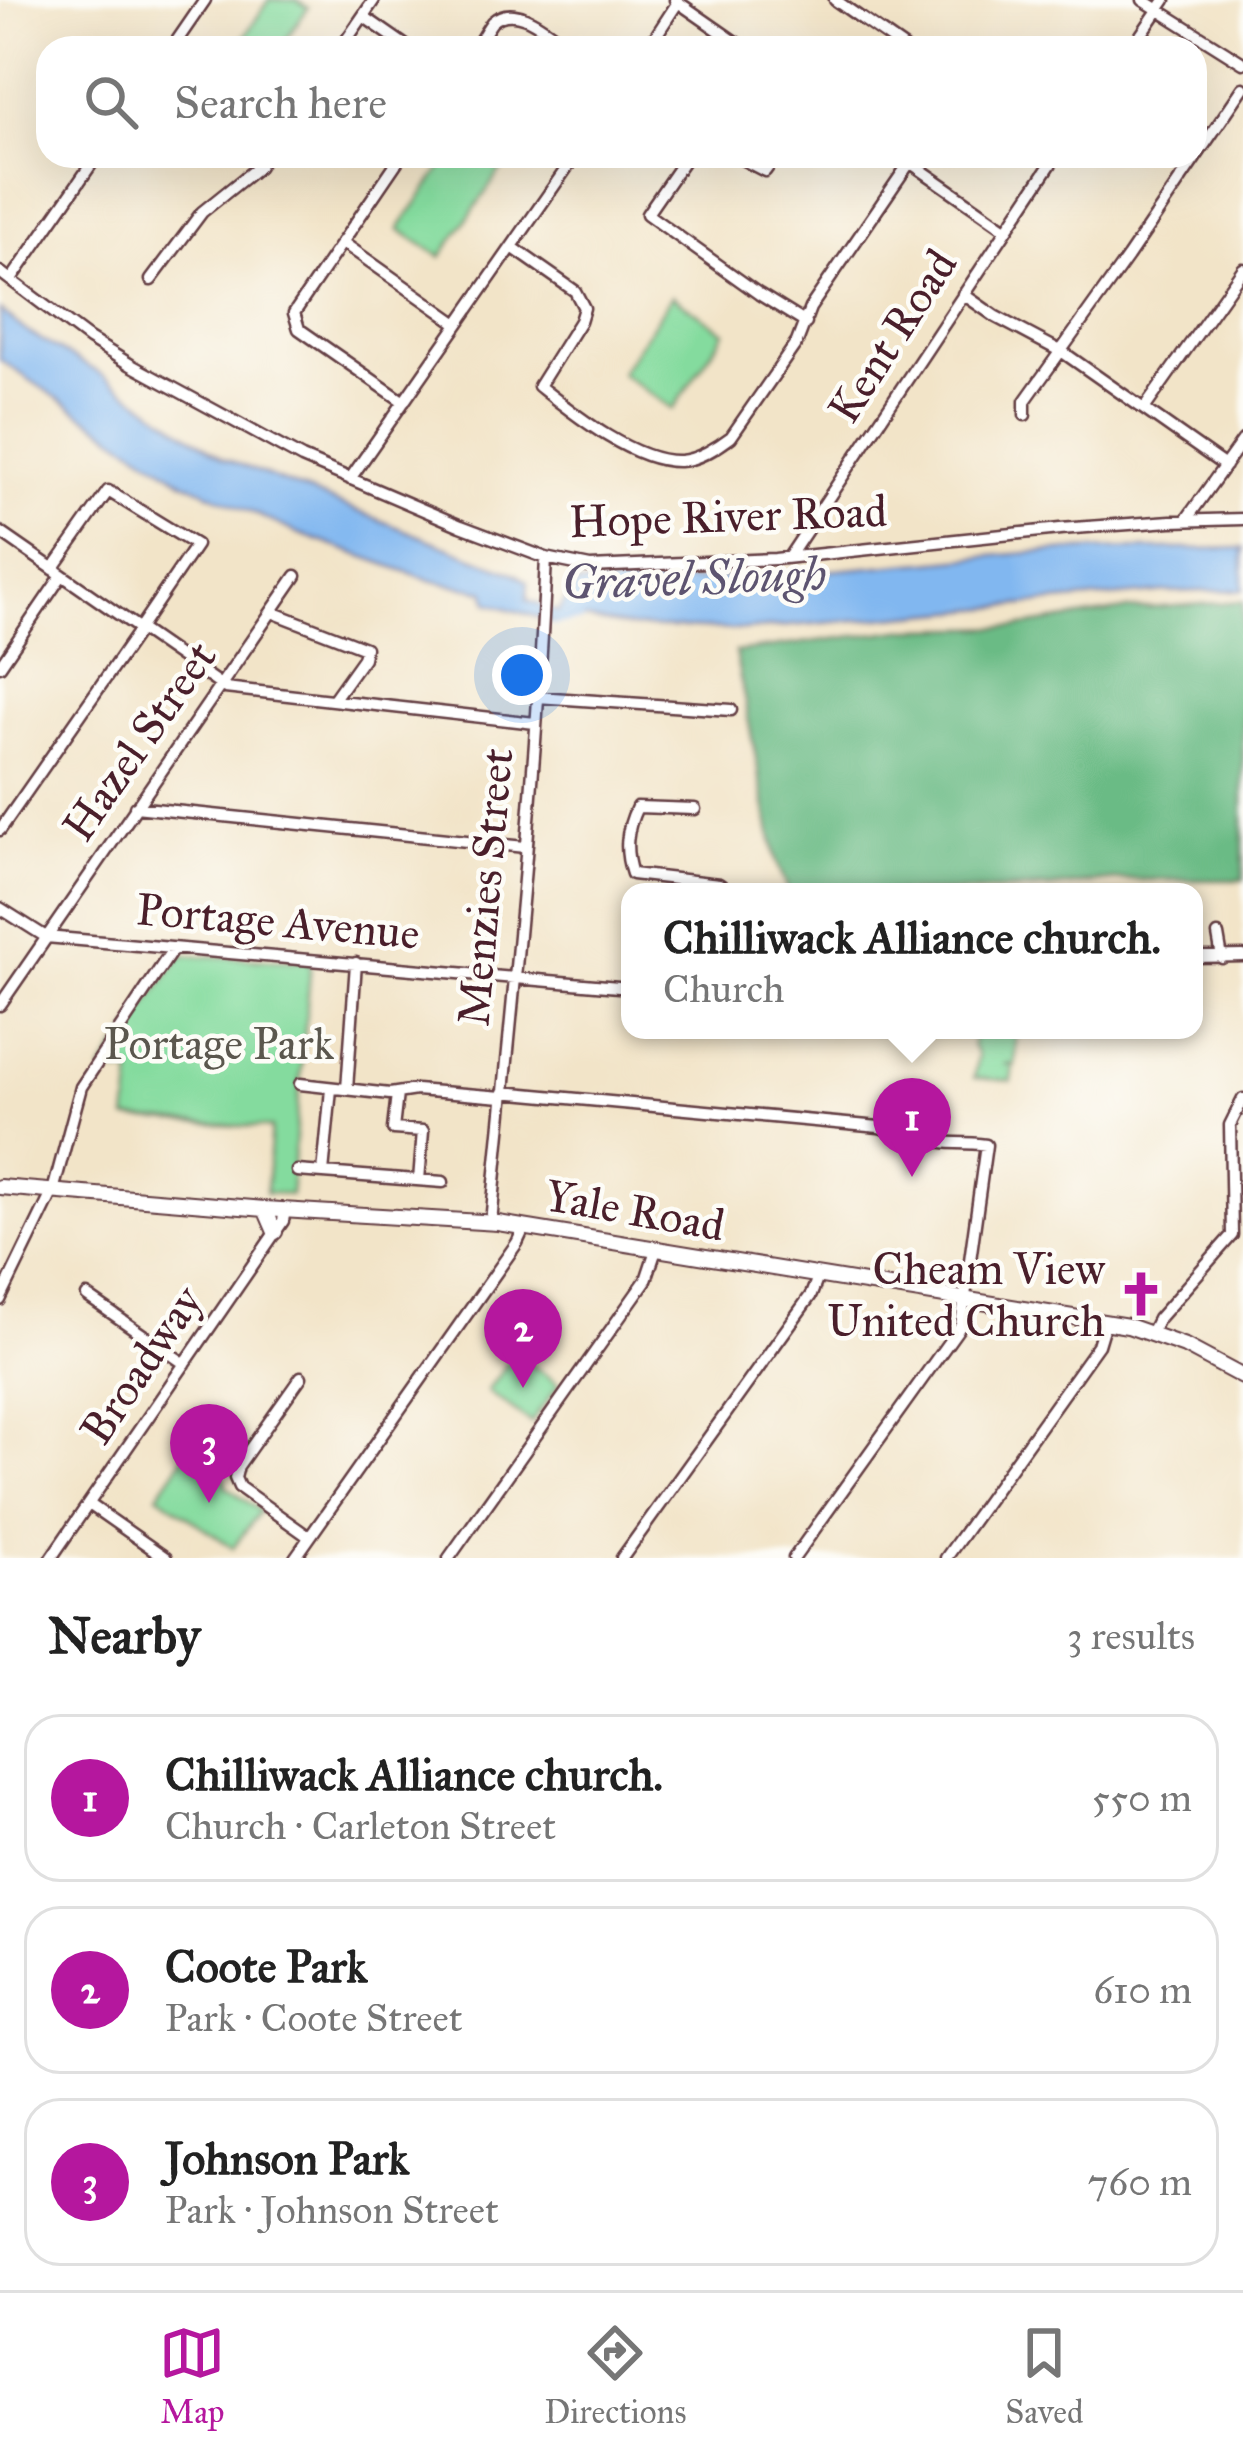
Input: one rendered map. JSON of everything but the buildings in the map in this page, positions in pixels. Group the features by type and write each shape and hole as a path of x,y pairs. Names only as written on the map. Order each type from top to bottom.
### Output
{"main road":[{"name":"Yale Road","path":"0,1187 491,1222 1105,1322 1185,1346 1243,1377"},
{"path":"265,1209 275,1232"}],"street":[{"path":"180,36 205,0"},
{"path":"349,36 374,0"},
{"path":"835,0 887,36"},
{"path":"1143,0 1162,5 1205,36"},
{"path":"655,36 677,1 727,36"},
{"path":"1140,36 1162,5"},
{"path":"483,36 506,12 518,12 553,36"},
{"path":"363,16 392,36"},
{"path":"1207,38 1243,64"},
{"path":"1207,141 1243,88"},
{"path":"6,276 88,168"},
{"path":"151,280 191,224 256,168"},
{"path":"393,168 293,313 299,329 404,402"},
{"path":"350,479 563,168"},
{"path":"679,168 647,214 806,323"},
{"path":"512,247 575,291 584,308 538,386 610,437 650,457 683,461 719,447 731,436 797,342 810,308 899,168"},
{"path":"918,168 1006,229"},
{"name":"Kent Road","path":"789,557 1049,168"},
{"path":"1025,415 1025,401 1189,168"},
{"path":"342,242 458,324"},
{"path":"1144,409 1243,269"},
{"name":"Hope River Road","path":"6,276 89,339 238,425 545,564 590,567 789,557 1060,529 1243,519"},
{"path":"963,294 1059,350 1225,466"},
{"path":"1186,520 1243,440"},
{"path":"0,666 108,491 196,545 0,830"},
{"path":"0,532 225,688 535,723"},
{"name":"Menzies Street","path":"491,1222 545,564"},
{"name":"Hazel Street","path":"0,1006 296,577"},
{"path":"272,612 364,647 363,658 332,700"},
{"path":"537,697 731,710"},
{"path":"135,807 525,847"},
{"path":"695,809 637,807 629,824 627,858 632,874 709,883"},
{"name":"Portage Avenue","path":"0,908 46,937 621,987"},
{"path":"1218,935 1222,958"},
{"path":"0,1300 53,1191 82,1087 173,949"},
{"path":"1203,958 1243,956"},
{"path":"347,1089 356,963"},
{"path":"299,1084 397,1094 416,1090 502,1095 879,1127 958,1144 986,1145 961,1325 794,1558"},
{"path":"323,1173 331,1088"},
{"path":"397,1094 393,1130 424,1131 419,1180"},
{"path":"1151,1333 1232,1235 1230,1125 1243,1099"},
{"path":"297,1171 443,1182"},
{"name":"Broadway","path":"51,1558 283,1221 285,1210"},
{"path":"296,1558 524,1228"},
{"path":"449,1558 646,1280 656,1250"},
{"path":"622,1558 811,1294 818,1276"},
{"path":"87,1296 185,1364"},
{"path":"946,1558 1097,1346 1105,1322"},
{"path":"301,1377 238,1466 235,1478 239,1487 309,1537"},
{"path":"89,1504 166,1558"}],"green space":[{"path":"269,0 296,0 308,8 288,36 245,36"},
{"path":"442,168 501,170 441,257 399,229"},
{"path":"672,296 725,332 673,409 620,373"},
{"path":"1243,601 1243,880 785,883 776,860 735,652 908,629 1017,627 1124,610"},
{"name":"Portage Park","path":"182,955 311,962 290,1195 266,1193 271,1128 127,1119 132,1074 101,1071"},
{"path":"974,1039 1016,1039 1015,1065 1004,1064 1013,1066 1011,1081 974,1078 978,1055"},
{"path":"515,1353 559,1384 531,1423 487,1391"},
{"path":"188,1451 260,1511 233,1548 158,1495"}],"water":[{"path":"0,310 223,458 516,574 528,582 527,600 558,612 577,584 742,578 1072,550 1243,548 1243,590 1166,592 745,630 632,627 584,619 557,623 489,603 485,591 433,581 300,534 184,482 0,360"}],"waterway":[{"name":"Gravel Slough","path":"546,620 553,624 583,619"}],"place":[{"name":"Chilliwack Alliance church.","path":"912,1177"},
{"name":"Cheam View United Church","path":"1141,1294"},
{"name":"Coote Park","path":"523,1388"},
{"name":"Johnson Park","path":"209,1503"}]}
